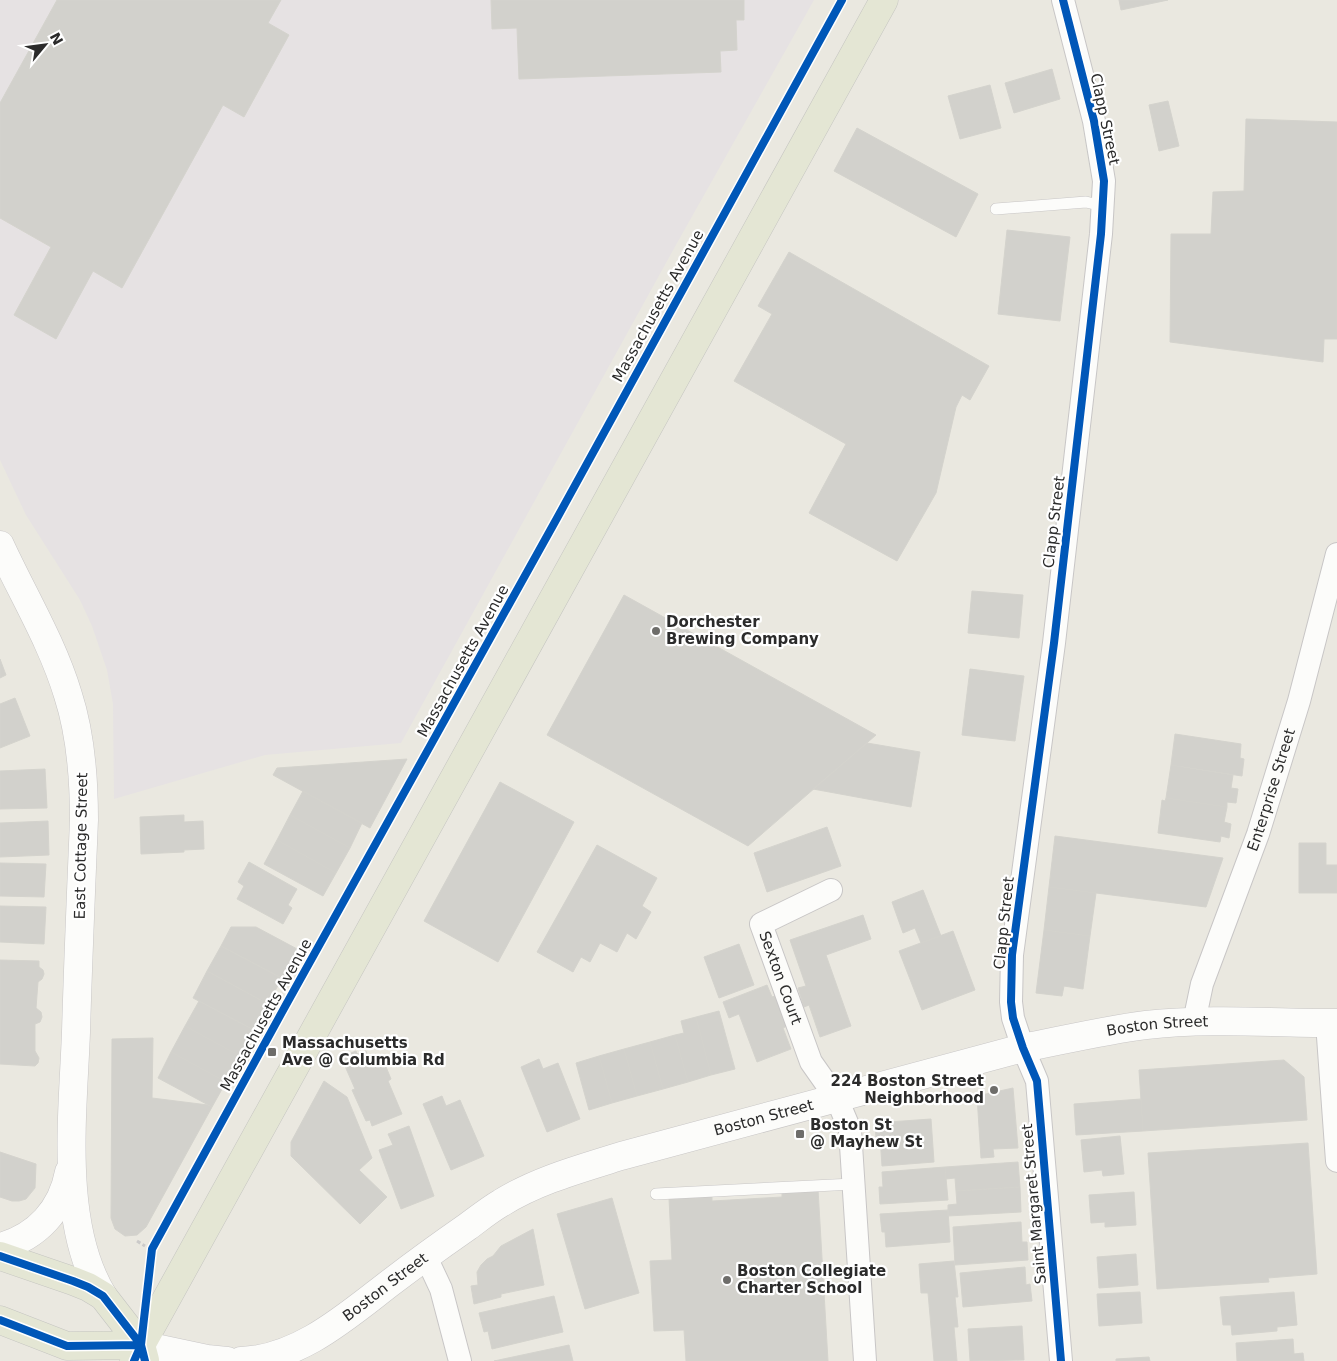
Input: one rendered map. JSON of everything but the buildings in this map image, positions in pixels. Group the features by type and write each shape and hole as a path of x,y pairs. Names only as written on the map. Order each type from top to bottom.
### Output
{"main road":[{"path":"140,1356 884,0"},
{"name":"East Cottage Street","path":"0,545 43,631 61,674 75,719 82,759 84,820 71,1163 81,1242 95,1282 103,1296"},
{"name":"Boston Street","path":"241,1361 268,1357 304,1343 325,1331 344,1319 500,1203 531,1187 565,1174 695,1136 1023,1048 1146,1025 1194,1022 1332,1023"},
{"name":"East Cottage Street","path":"0,1247 20,1240 45,1222 62,1198 71,1163"},
{"path":"0,1256 73,1281 103,1296 140,1356"},
{"path":"0,1320 67,1346 140,1356 227,1361"}],"street":[{"name":"Clapp Street","path":"1023,1048 1015,1027 1011,1002 1012,955 1054,643 1101,234 1104,181 1094,121 1063,0"},
{"name":"Enterprise Street","path":"1194,1022 1202,984 1258,834 1299,701 1337,554"},
{"name":"Sexton Court","path":"831,890 761,924 811,1062 837,1099"},
{"path":"1332,1023 1337,1161"},
{"name":"Saint Margaret Street","path":"1023,1048 1037,1081 1061,1361"},
{"path":"837,1099 850,1130 865,1361"},
{"path":"426,1257 441,1289 460,1361"}],"lane":[{"path":"996,209 1086,202 1103,206"},
{"path":"656,1194 853,1184"}],"path":[{"path":"137,1241 145,1246"}],"shaded area":[{"path":"0,0 814,0 677,243 401,743 265,755 114,799 113,704 107,670 92,626 80,600 26,515 0,460"}],"cycle path":[{"name":"Massachusetts Avenue","path":"134,1361 141,1345 152,1249 842,0"},
{"path":"1061,1361 1037,1081 1013,1018 1011,1002 1012,955 1054,643 1101,234 1104,181 1094,121 1063,0"},
{"path":"0,1256 73,1281 103,1296 141,1345 145,1361"},
{"path":"0,1320 67,1346 141,1345"}],"place":[{"name":"Dorchester Brewing Company","path":"656,631"},
{"name":"Massachusetts Ave @ Columbia Rd","path":"272,1052"},
{"name":"224 Boston Street Neighborhood","path":"994,1090"},
{"name":"Boston St @ Mayhew St","path":"800,1134"},
{"name":"Boston Collegiate Charter School","path":"727,1280"}]}
